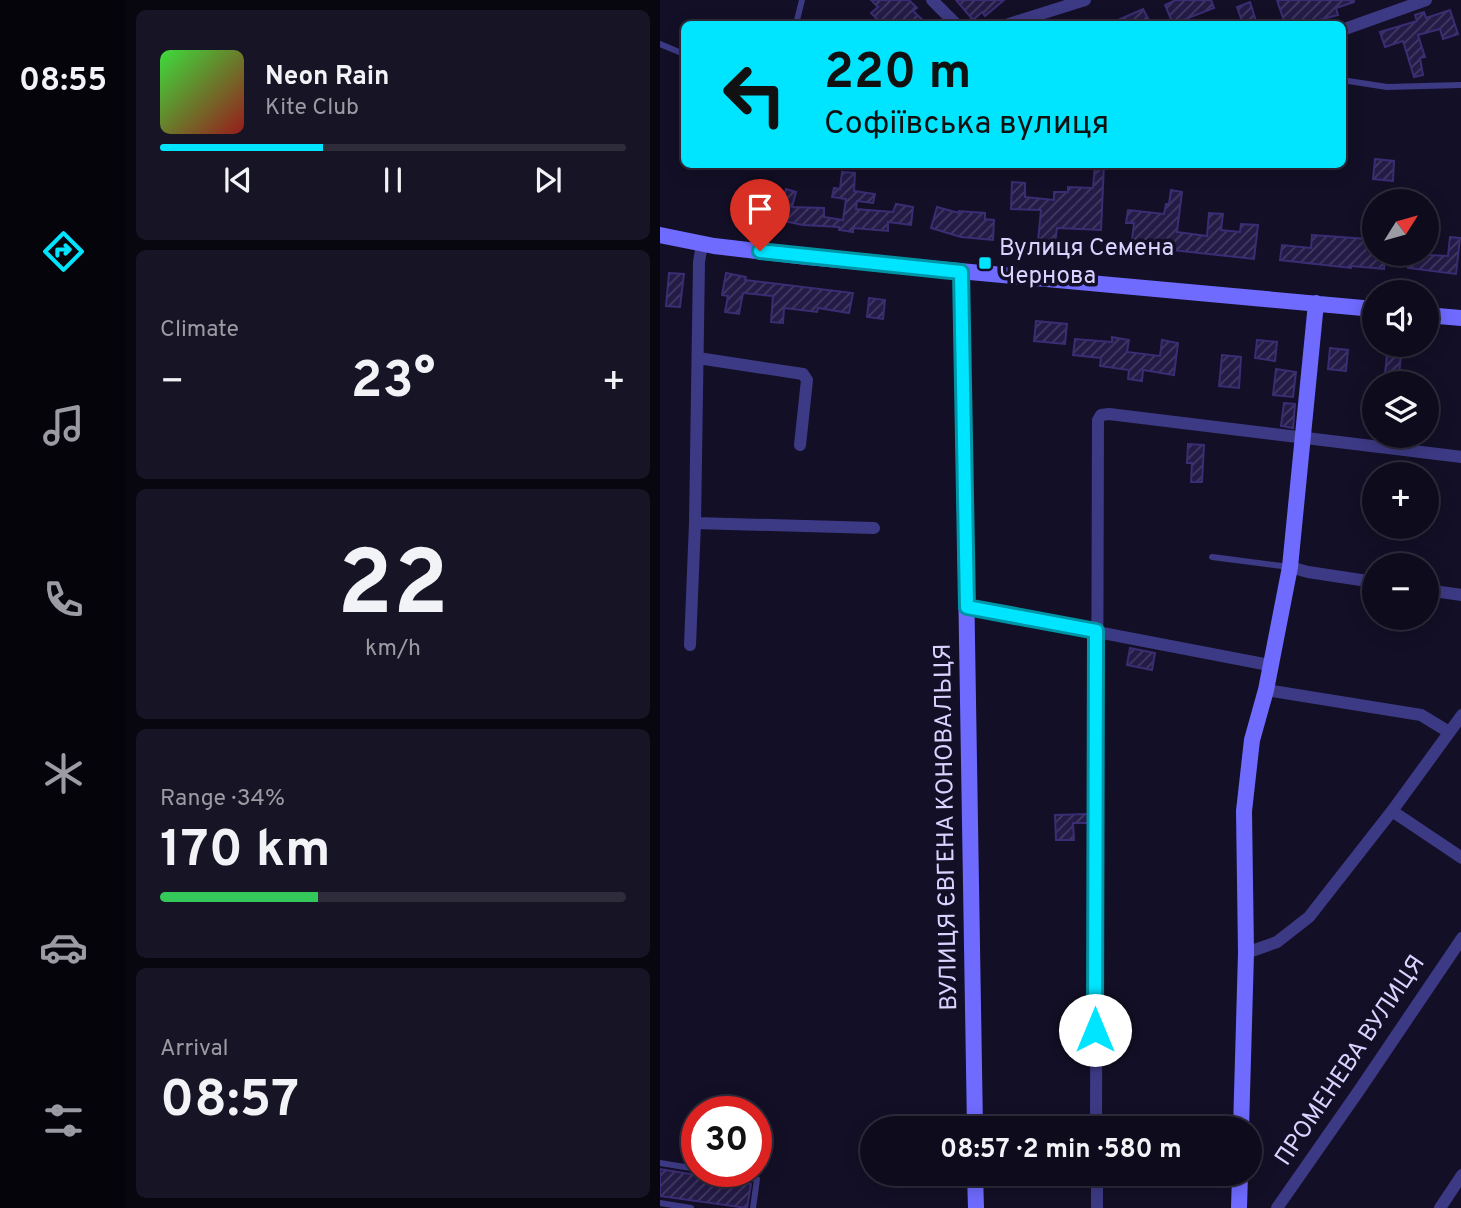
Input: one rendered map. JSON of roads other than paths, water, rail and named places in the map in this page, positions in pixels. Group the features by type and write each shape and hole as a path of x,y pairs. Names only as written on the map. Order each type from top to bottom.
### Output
{"street":[{"path":"932,0 953,21"},
{"path":"1018,21 1085,0"},
{"path":"1346,29 1426,0"},
{"path":"660,235 702,244 961,272 1362,308"},
{"path":"690,645 695,523 699,262 702,244"},
{"name":"ВУЛИЦЯ ЄВГЕНА КОНОВАЛЬЦЯ","path":"961,272 975,1116"},
{"path":"1241,1116 1246,953 1244,811 1252,740 1266,690 1290,567 1316,303"},
{"path":"1439,316 1461,318"},
{"path":"698,358 803,374 806,380 800,444"},
{"path":"1096,1116 1098,420 1101,415 1109,414 1461,457"},
{"path":"695,523 874,528"},
{"path":"1290,567 1362,580"},
{"path":"1439,591 1461,594"},
{"path":"967,607 1270,665"},
{"path":"1266,690 1421,715 1449,732"},
{"path":"1246,953 1277,942 1309,917 1392,811 1461,715"},
{"path":"1392,811 1461,858"},
{"name":"ПРОМЕНЕВА ВУЛИЦЯ","path":"1277,1208 1461,938"},
{"path":"1440,1208 1461,1175"},
{"path":"975,1186 976,1208"},
{"path":"1097,1186 1097,1208"},
{"path":"1239,1208 1240,1186"}],"lane":[{"path":"796,21 802,0"},
{"path":"660,44 681,53"},
{"path":"1346,81 1387,87 1461,85"},
{"path":"1212,556 1290,567"},
{"path":"660,1163 681,1166"},
{"path":"753,1208 756,1187"},
{"path":"660,1203 691,1208"}],"place":[{"name":"Вулиця Семена Чернова","path":"985,263"}]}
